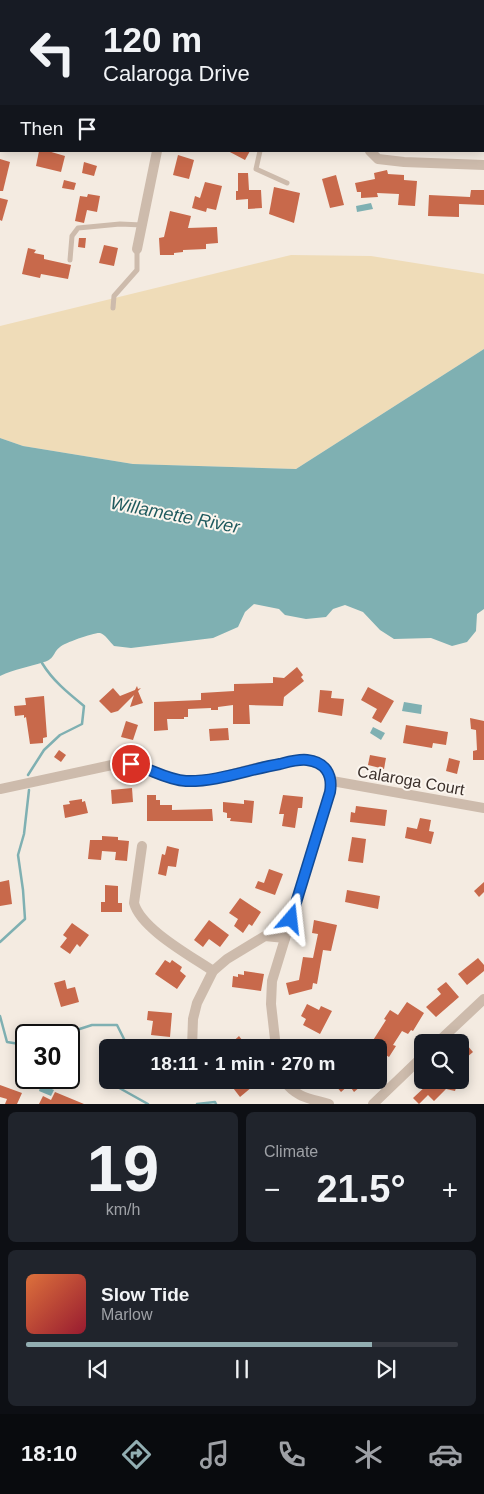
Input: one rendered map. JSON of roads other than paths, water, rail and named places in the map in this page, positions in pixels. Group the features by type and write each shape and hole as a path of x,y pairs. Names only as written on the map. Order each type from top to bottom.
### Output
{"street":[{"path":"137,249 157,152"},
{"path":"371,152 378,159 404,162 484,165"},
{"path":"0,790 122,763 140,766 157,774 186,781 228,776 304,759 322,765 332,781 274,970 271,991 275,1039"},
{"name":"Calaroga Court","path":"332,781 484,808"},
{"path":"142,846 134,903 136,912 153,930 214,971"},
{"path":"192,1039 193,1019 198,1003 214,971 227,959 265,936 285,938"},
{"path":"447,1034 484,999"},
{"path":"373,1104 414,1065"},
{"path":"290,1089 297,1095 329,1104"}],"lane":[{"path":"260,152 256,169 287,182"},
{"path":"70,260 72,236 78,228 120,224 142,225"},
{"path":"112,308 114,296 136,270 137,249"}],"water":[{"path":"371,203 373,209 357,212 356,206"},
{"name":"Willamette River","path":"484,349 484,609 477,614 476,631 467,642 452,646 431,638 394,639 380,630 363,612 345,605 333,609 326,617 306,619 285,615 279,609 254,604 245,612 238,627 213,638 131,648 114,646 104,635 97,633 63,645 48,661 0,676 0,438 23,446 133,464 296,469"},
{"path":"404,702 422,705 421,714 402,711"},
{"path":"373,727 385,733 381,740 370,733"},
{"path":"40,1089 54,1090 51,1096 39,1091"}],"waterway":[{"path":"28,775 44,750 60,735 82,724 84,706 56,681 42,663"},
{"path":"0,942 25,919 18,855 24,834 29,790"},
{"path":"0,1016 7,1042 15,1043"},
{"path":"80,1029 92,1025 117,1025 124,1039"},
{"path":"121,1089 148,1104"},
{"path":"197,1104 215,1102 216,1104"}]}
